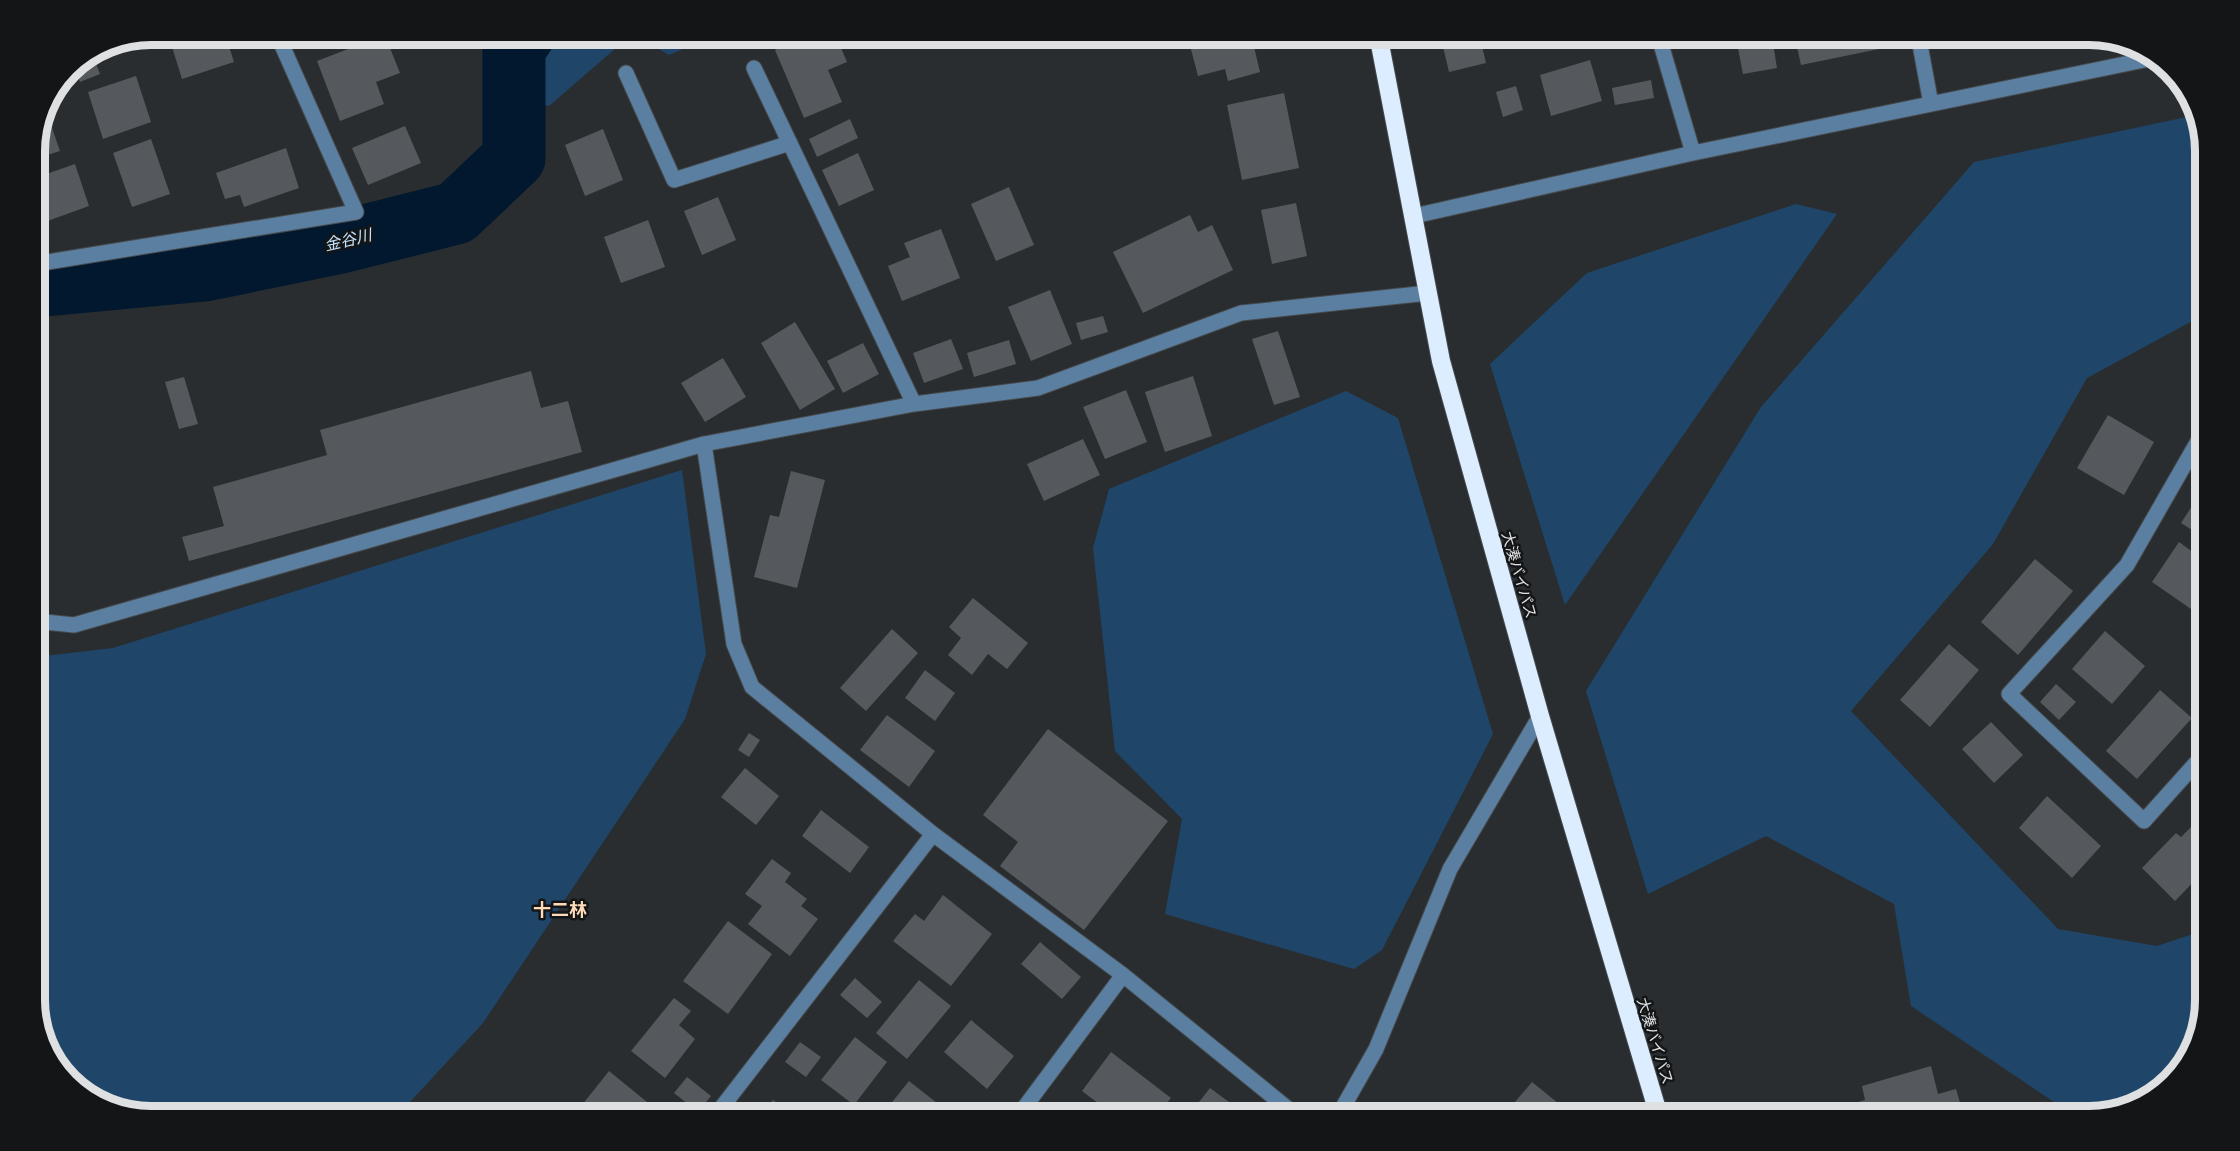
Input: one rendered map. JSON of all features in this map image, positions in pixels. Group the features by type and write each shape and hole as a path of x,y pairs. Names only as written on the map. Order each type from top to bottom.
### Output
{"highway":[{"name":"大湊バイパス","path":"1380,45 1441,361 1540,716 1656,1106"}],"street":[{"path":"45,262 356,212 282,45"},
{"path":"1661,45 1694,153"},
{"path":"1920,45 1931,104"},
{"path":"1414,216 1694,153 2143,60"},
{"path":"754,68 914,404"},
{"path":"626,73 674,180 790,143"},
{"path":"45,622 74,625 704,444 914,404 1038,387 1241,313 1428,293"},
{"path":"704,444 734,644 752,687 933,834 1123,975 1285,1106"},
{"path":"2195,446 2127,565 2009,694 2144,821 2195,764"},
{"path":"1344,1106 1376,1049 1450,869 1540,716"},
{"path":"723,1106 933,834"},
{"path":"1025,1106 1123,975"}],"shaded area":[{"path":"483,45 619,45 549,106 493,89"},
{"path":"652,45 692,45 669,55"},
{"path":"2189,117 2195,144 2195,319 2087,378 1993,544 1851,711 2058,929 2157,946 2195,933 2194,1014 2184,1047 2169,1070 2148,1088 2123,1100 2096,1106 2060,1106 1911,1006 1894,904 1766,836 1648,894 1586,691 1761,407 1974,162"},
{"path":"1796,204 1837,214 1565,605 1490,364 1587,273"},
{"path":"1346,391 1398,418 1493,734 1382,950 1354,969 1165,914 1182,819 1115,751 1093,548 1109,489"},
{"path":"682,470 706,654 685,719 483,1023 406,1106 144,1106 104,1095 81,1080 63,1059 51,1034 45,1007 45,656 113,648"}],"building":[{"path":"171,45 229,45 234,62 182,79"},
{"path":"358,45 398,45 390,48 400,73 376,82 384,104 340,121 317,61"},
{"path":"787,45 840,45 847,62 828,70 842,102 804,118 775,50"},
{"path":"1190,45 1254,45 1260,72 1228,81 1225,69 1198,76"},
{"path":"1443,45 1482,45 1486,63 1449,72"},
{"path":"1737,45 1773,45 1777,68 1743,74"},
{"path":"1797,45 1883,45 1884,48 1801,65"},
{"path":"1590,60 1602,101 1551,116 1540,75"},
{"path":"95,61 100,74 80,82 77,75"},
{"path":"136,76 151,122 103,139 88,92"},
{"path":"1651,80 1654,98 1615,105 1612,88"},
{"path":"1516,86 1523,110 1503,117 1496,92"},
{"path":"1284,93 1299,168 1242,180 1227,105"},
{"path":"850,119 858,138 817,157 809,139"},
{"path":"50,121 60,151 45,156"},
{"path":"405,126 421,163 368,185 352,148"},
{"path":"603,129 623,180 585,196 565,145"},
{"path":"151,139 170,194 132,207 113,153"},
{"path":"286,148 299,188 244,207 240,195 225,199 216,173"},
{"path":"858,153 874,190 839,206 822,170"},
{"path":"75,164 89,206 45,222 45,174"},
{"path":"1009,187 1034,245 996,261 971,204"},
{"path":"718,197 736,240 702,255 684,211"},
{"path":"1296,203 1307,256 1272,264 1261,210"},
{"path":"1190,215 1198,232 1212,225 1233,270 1143,313 1113,252"},
{"path":"648,220 665,267 621,283 604,237"},
{"path":"941,229 960,278 902,301 888,266 910,257 904,243"},
{"path":"1050,290 1072,344 1031,361 1008,307"},
{"path":"1103,316 1108,332 1081,340 1076,323"},
{"path":"795,322 835,389 800,410 761,343"},
{"path":"1278,331 1300,397 1274,405 1252,339"},
{"path":"951,339 963,369 924,383 913,353"},
{"path":"1009,340 1016,364 974,377 967,353"},
{"path":"863,343 879,374 843,393 827,361"},
{"path":"723,358 746,397 705,422 681,383"},
{"path":"531,371 541,408 568,401 582,452 189,561 182,537 224,526 213,487 327,455 320,430"},
{"path":"1193,376 1212,436 1165,452 1145,392"},
{"path":"184,377 198,424 179,429 165,382"},
{"path":"1126,390 1147,442 1105,459 1083,407"},
{"path":"2108,415 2154,442 2124,495 2077,468"},
{"path":"1083,439 1100,475 1044,501 1027,464"},
{"path":"791,471 825,480 797,588 754,577 770,515 779,517"},
{"path":"2195,501 2195,532 2181,523"},
{"path":"2179,542 2195,554 2195,603 2191,609 2152,582"},
{"path":"2035,559 2073,591 2018,655 1981,622"},
{"path":"973,598 1028,643 1007,669 988,654 972,675 948,655 961,638 949,627"},
{"path":"892,629 918,653 866,711 840,688"},
{"path":"2105,631 2145,666 2112,704 2072,669"},
{"path":"1949,644 1979,670 1930,727 1900,700"},
{"path":"925,670 955,693 935,721 905,698"},
{"path":"2056,684 2076,702 2059,720 2040,702"},
{"path":"2160,690 2192,718 2137,779 2106,751"},
{"path":"887,715 935,751 909,787 860,750"},
{"path":"1991,722 2023,755 1994,783 1962,749"},
{"path":"1048,729 1168,821 1084,930 1000,866 1018,842 983,815"},
{"path":"749,733 760,740 749,757 738,750"},
{"path":"745,768 779,796 756,825 721,797"},
{"path":"2047,796 2101,846 2072,878 2019,828"},
{"path":"821,810 869,847 850,873 802,836"},
{"path":"2195,823 2195,880 2175,901 2142,868 2176,833 2181,837"},
{"path":"772,859 791,873 785,882 807,899 801,906 818,919 790,956 748,924 762,906 745,894"},
{"path":"943,895 992,934 951,986 893,941 915,914 924,921"},
{"path":"728,921 772,954 728,1014 683,981"},
{"path":"1040,942 1081,977 1062,999 1021,964"},
{"path":"855,978 882,1002 867,1018 840,995"},
{"path":"919,980 951,1006 907,1059 876,1033"},
{"path":"674,998 691,1011 679,1025 695,1039 665,1078 631,1051"},
{"path":"971,1020 1014,1056 987,1089 944,1052"},
{"path":"855,1037 887,1062 854,1105 821,1080"},
{"path":"800,1042 821,1057 806,1077 785,1062"},
{"path":"1111,1052 1171,1098 1164,1106 1102,1106 1082,1091"},
{"path":"1931,1066 1938,1094 1956,1089 1961,1106 1845,1106 1865,1100 1862,1086"},
{"path":"609,1071 647,1102 644,1106 581,1106"},
{"path":"687,1077 711,1096 703,1106 690,1106 674,1093"},
{"path":"909,1081 941,1106 889,1106"},
{"path":"1532,1082 1562,1106 1512,1106"},
{"path":"1210,1088 1229,1102 1226,1106 1196,1106"},
{"path":"773,1100 781,1106 768,1106"}],"waterway":[{"name":"金谷川","path":"45,285 205,270 341,242 456,213 514,158 514,48 516,45"}],"district":[{"name":"十二林","path":"560,910"}]}
